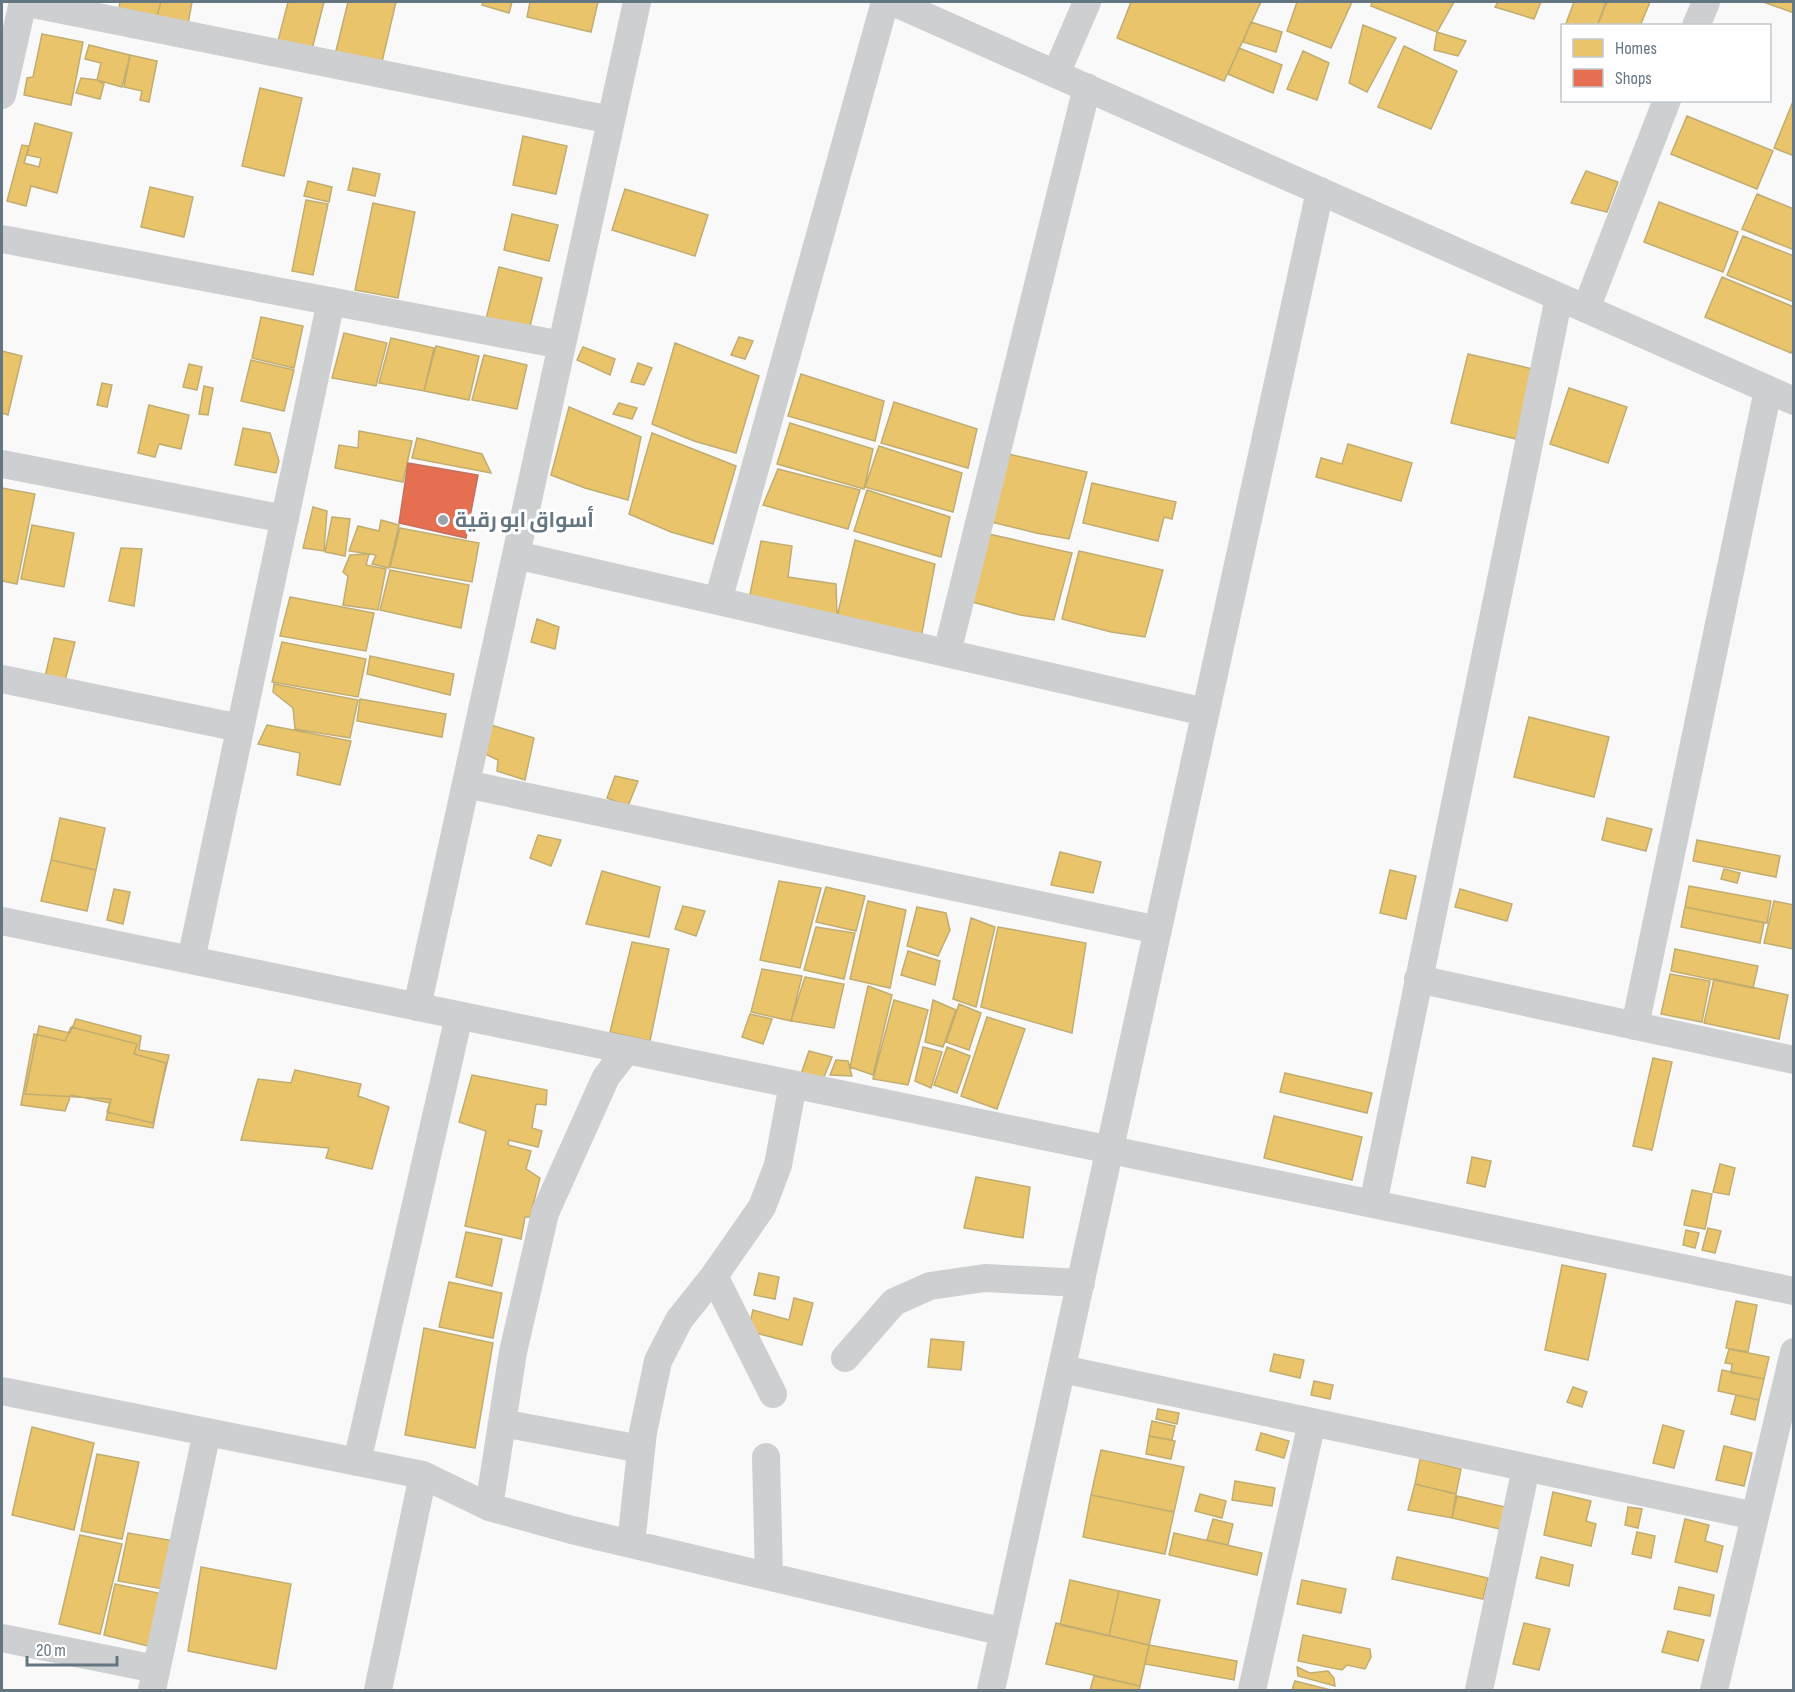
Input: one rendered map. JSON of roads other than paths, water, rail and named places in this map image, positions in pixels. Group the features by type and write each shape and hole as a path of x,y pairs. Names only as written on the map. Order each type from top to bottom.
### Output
{"street":[{"path":"2,95 23,2 611,120"},
{"path":"417,1007 637,2"},
{"path":"718,601 885,2"},
{"path":"893,2 1787,397 1635,1026"},
{"path":"1056,74 1087,2"},
{"path":"1697,24 1706,2"},
{"path":"946,653 1087,87"},
{"path":"1586,309 1666,102"},
{"path":"992,1690 1320,191"},
{"path":"2,239 562,345"},
{"path":"1373,1204 1559,297"},
{"path":"191,960 331,301"},
{"path":"2,464 285,519"},
{"path":"516,555 1205,712"},
{"path":"2,679 240,728"},
{"path":"466,784 1158,930"},
{"path":"2,921 1794,1291"},
{"path":"1419,980 1794,1060"},
{"path":"357,1462 459,1016"},
{"path":"489,1508 513,1352 545,1213 606,1077 627,1050"},
{"path":"631,1544 643,1432 658,1361 679,1320 714,1276 762,1207 778,1165 793,1084"},
{"path":"714,1276 773,1394"},
{"path":"845,1358 894,1302 930,1286 985,1278 1081,1283"},
{"path":"1714,1690 1794,1352"},
{"path":"1062,1369 1755,1516"},
{"path":"2,1391 423,1474 489,1508 1004,1632"},
{"path":"1252,1690 1312,1422"},
{"path":"502,1423 641,1449"},
{"path":"2,1638 154,1680 207,1432"},
{"path":"766,1457 769,1576"},
{"path":"1479,1690 1526,1468"},
{"path":"378,1690 423,1474"}],"place":[{"name":"أسواق ابو رقية","path":"443,520"}]}
